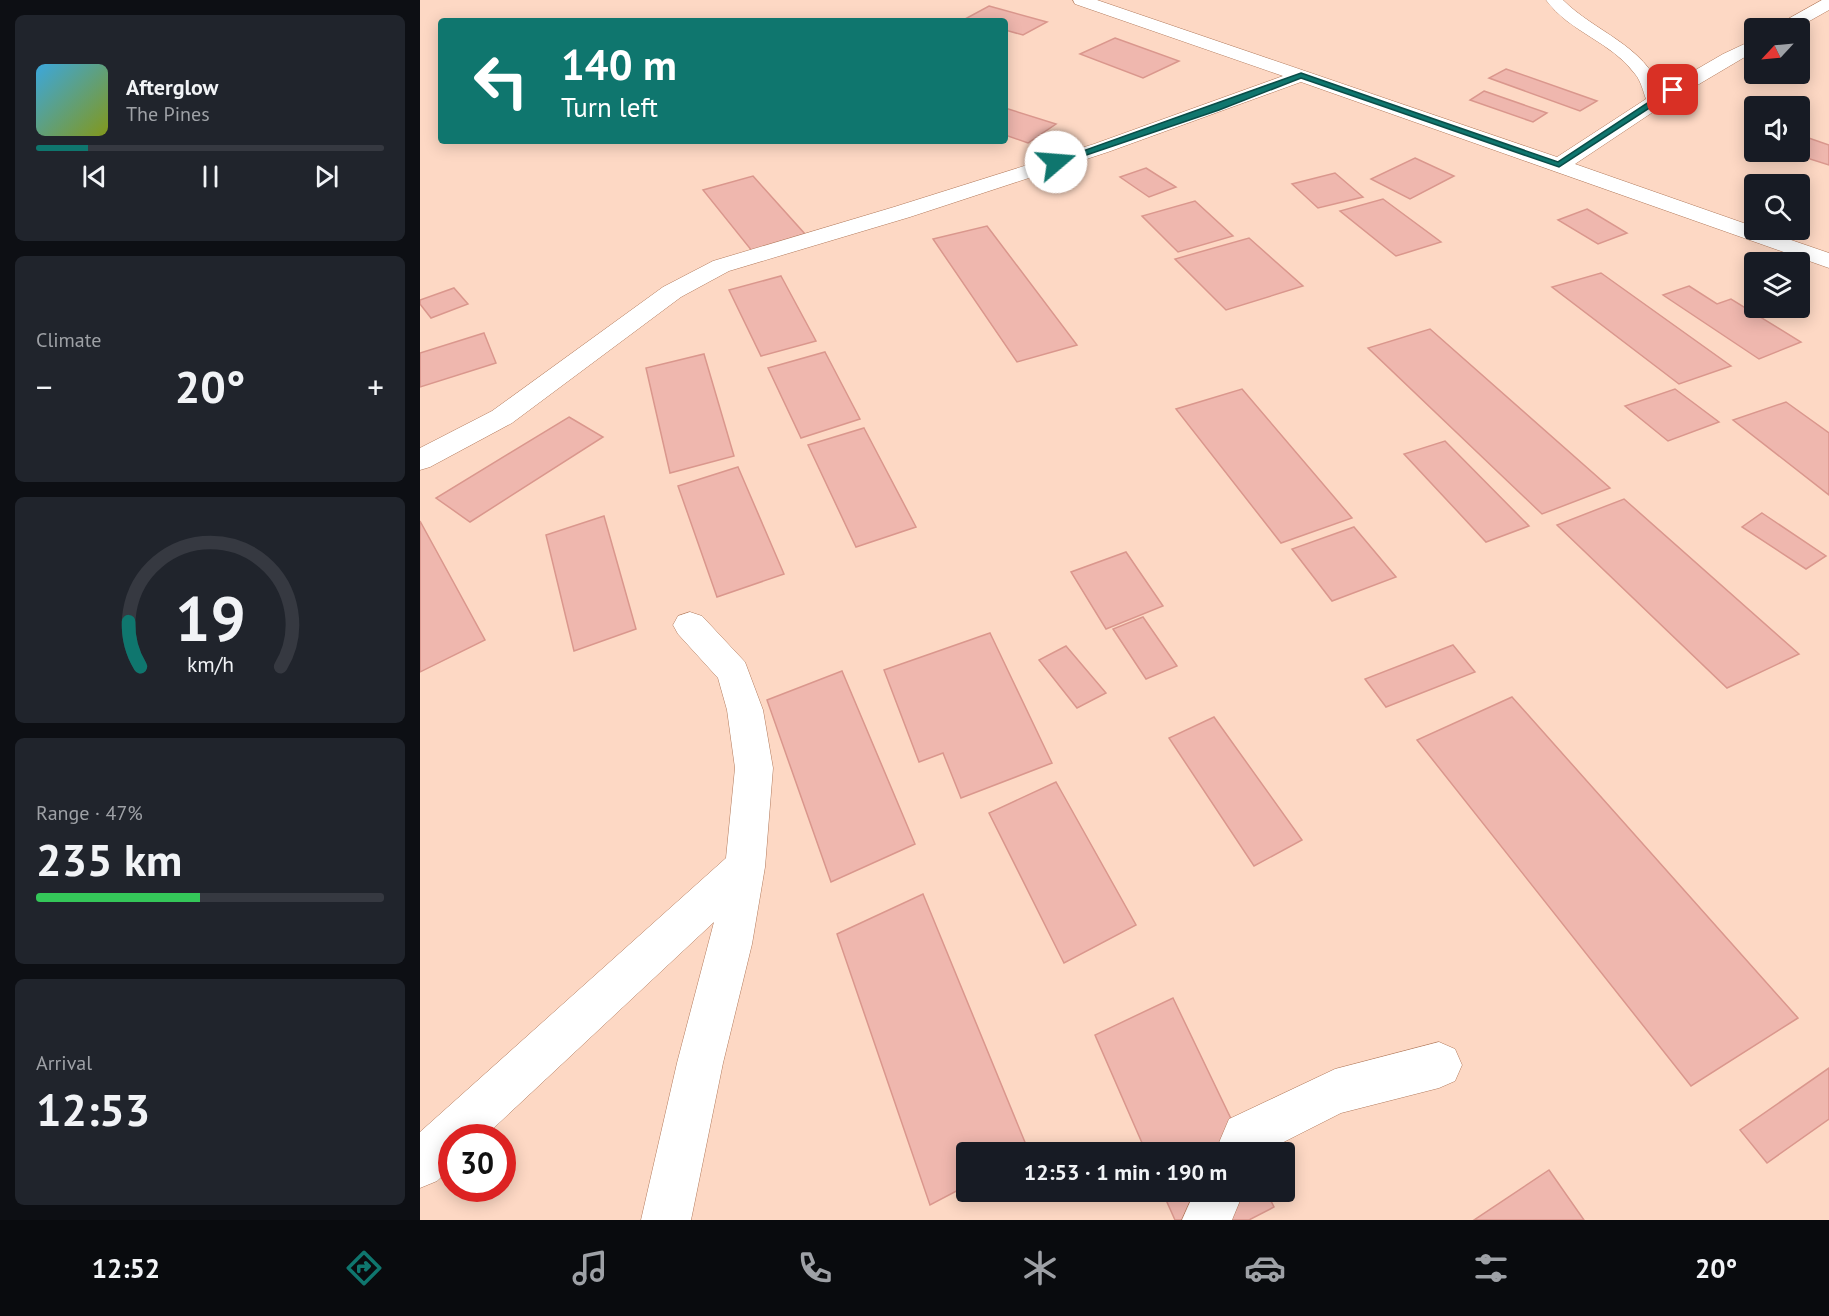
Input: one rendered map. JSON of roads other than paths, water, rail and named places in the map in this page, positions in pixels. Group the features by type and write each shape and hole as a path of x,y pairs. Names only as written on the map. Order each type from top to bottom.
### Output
{"street":[{"path":"1081,0 1829,261"},
{"path":"1554,0 1581,25 1631,59 1645,75 1656,100"},
{"path":"1803,18 1829,3"},
{"path":"1559,165 1656,100 1706,69 1744,50"},
{"path":"420,460 502,417 672,292 721,266 902,212 1090,151 1301,76"},
{"path":"666,1220 700,1063 731,944 745,867 754,768 745,710 733,672 690,625"},
{"path":"420,1164 745,867"},
{"path":"1243,1142 1246,1136 1335,1092 1439,1065"},
{"path":"1207,1220 1215,1202"}]}
